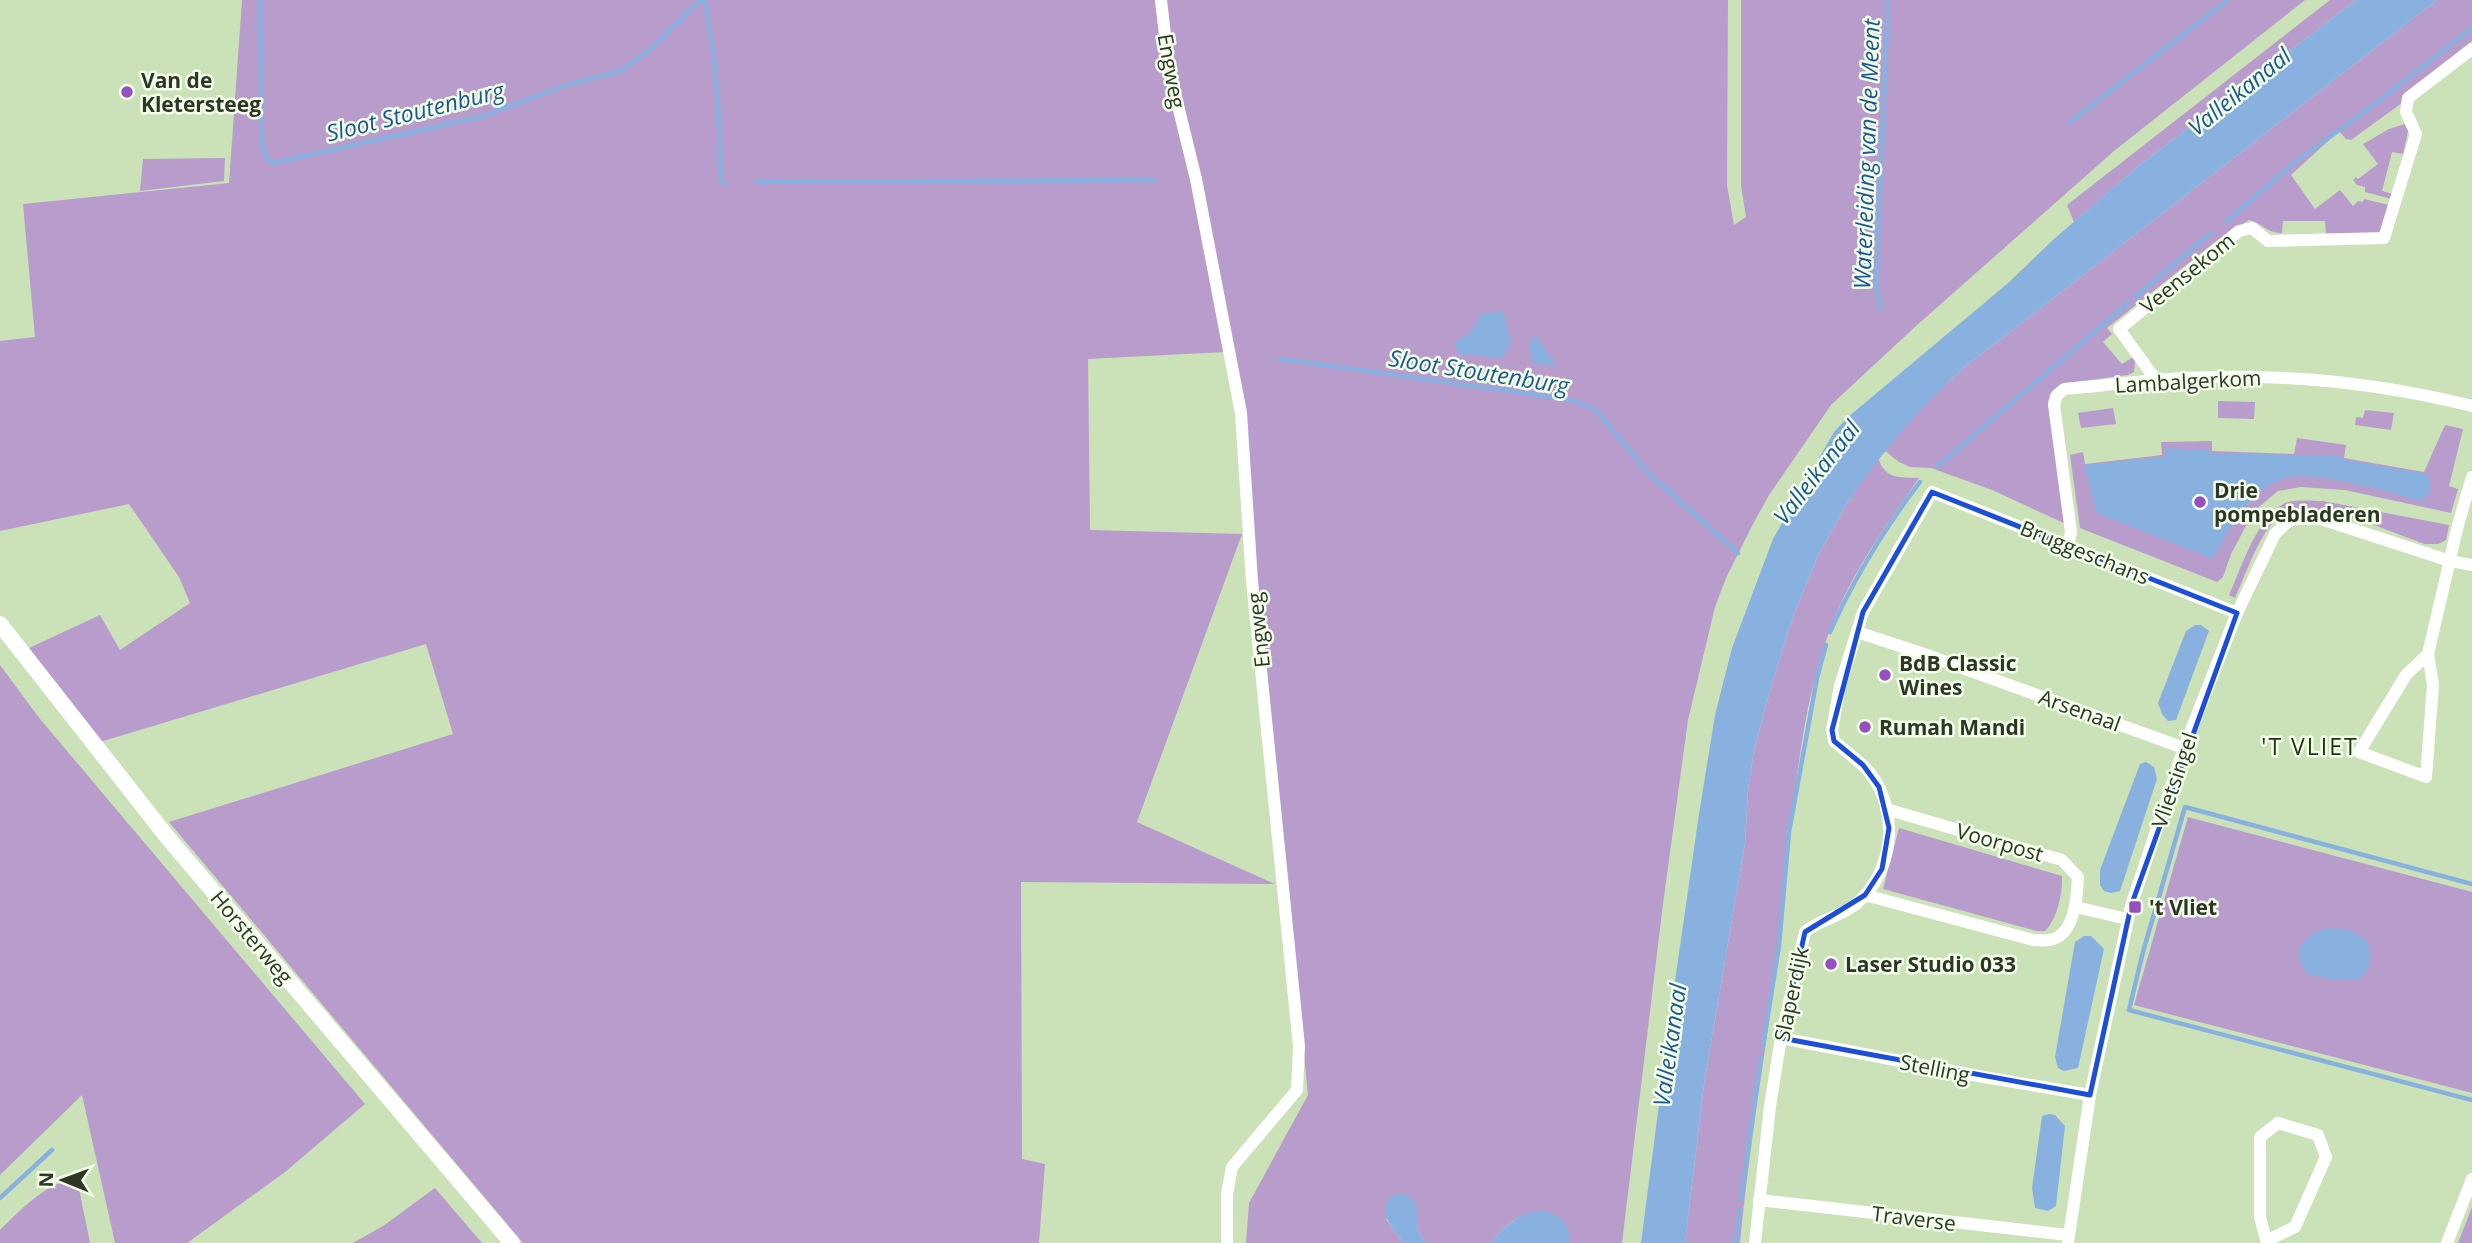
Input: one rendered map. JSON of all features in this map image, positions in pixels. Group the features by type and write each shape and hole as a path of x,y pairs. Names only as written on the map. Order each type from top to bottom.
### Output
{"street":[{"name":"Engweg","path":"1161,0 1169,69 1196,179 1241,413 1252,580 1299,1046 1297,1090 1233,1167 1227,1194 1227,1243"},
{"name":"Veensekom","path":"2156,380 2119,329 2239,231 2252,228 2268,241 2384,239 2416,134 2406,112 2407,98 2472,49"},
{"name":"Lambalgerkom","path":"2068,545 2071,533 2054,405 2057,395 2065,389 2156,380 2281,377 2348,382 2472,405"},
{"path":"2428,654 2406,675 2359,752 2426,777 2433,685 2428,654 2472,477"},
{"name":"Bruggeschans","path":"1932,492 2237,613"},
{"name":"Slaperdijk","path":"1755,1243 1770,1107 1805,932 1811,926 1846,912 1865,895 1875,881 1886,855 1889,828 1886,809 1872,775 1853,755 1834,741 1832,730 1840,686 1863,612 1932,492"},
{"name":"Vlietsingel","path":"2068,1239 2090,1095 2127,919 2184,748 2237,613 2275,534 2294,519 2321,519 2450,561 2472,565"},
{"name":"Horsterweg","path":"0,624 168,838 512,1243"},
{"name":"Arsenaal","path":"1857,632 2184,748"},
{"name":"Voorpost","path":"1886,809 2062,860 2078,877 2076,907"},
{"path":"1865,895 2033,940 2052,940 2065,928 2076,907 2127,919"},
{"name":"Stelling","path":"1782,1038 2090,1095"},
{"path":"2278,1123 2318,1135 2326,1157 2295,1227 2268,1241 2260,1217 2260,1136 2278,1123"},
{"path":"2447,1243 2472,1179"},
{"name":"Traverse","path":"1759,1200 2068,1239"}],"highlighted area":[{"path":"1932,492 2237,613 2131,906 2090,1095 1781,1038 1805,932 1865,895 1882,869 1889,828 1879,787 1863,765 1834,741 1832,730 1863,612"}],"shaded area":[{"path":"242,0 1155,0 1161,50 1225,352 1088,359 1090,530 1242,534 1137,822 1275,884 1021,882 1022,1159 1045,1164 1039,1243 523,1243 169,822 453,734 426,644 100,742 27,649 100,615 120,650 190,603 179,577 129,504 0,531 0,341 35,337 23,204 229,183"},
{"path":"1165,0 1728,0 1727,185 1734,225 1746,217 1741,186 1741,0 2305,0 2114,151 1831,405 1769,495 1753,524 1715,607 1688,720 1622,1243 1569,1243 1569,1232 1548,1212 1515,1219 1491,1243 1425,1243 1418,1231 1416,1217 1386,1219 1403,1243 1246,1243 1249,1203 1308,1095 1246,468 1209,220 1175,67"},
{"path":"2330,0 2356,0 2141,164 2074,222 2067,205"},
{"path":"2437,0 2472,0 2472,41 2408,91 2402,103 2351,140 2346,139 2339,131 2291,175 2315,209 2340,190 2353,206 2364,199 2389,205 2382,229 2378,233 2326,234 2325,221 2283,221 2282,233 2249,220 2215,242 2107,328 2112,334 2103,342 2122,364 2133,357 2134,372 2060,384 2050,394 2048,402 2066,524 1992,490 1931,468 1910,467 1884,450 1923,405 1966,366"},
{"path":"2405,124 2408,131 2403,154 2392,152 2382,191 2393,194 2392,199 2365,192 2365,187 2357,185 2353,180 2378,164 2363,144 2389,129"},
{"path":"225,158 224,181 140,191 143,159"},
{"path":"2218,401 2255,402 2254,419 2218,418"},
{"path":"2113,408 2116,424 2081,428 2078,413"},
{"path":"2365,410 2394,413 2391,430 2355,425 2356,417 2363,418"},
{"path":"2445,425 2463,429 2449,486 2458,489 2451,513 2345,490 2301,487 2278,491 2254,511 2231,554 2223,577 2217,582 2080,528 2070,455 2083,452 2085,464 2162,455 2161,442 2212,441 2212,451 2294,454 2297,438 2346,445 2344,458 2424,472"},
{"path":"1878,458 1889,474 1919,478 1871,548 1840,604 1820,659 1811,696 1793,809 1782,921 1740,1243 1685,1243 1704,1084 1745,843 1748,790 1754,750 1794,614 1817,558 1848,501 1853,498 1853,494"},
{"path":"2323,501 2449,525 2446,540 2438,544 2425,544 2368,523 2323,512 2303,511 2285,515 2271,525 2260,541 2235,598 2229,595 2258,531 2275,510 2289,502"},
{"path":"0,665 40,719 365,1104 285,1172 187,1243 115,1243 82,1095 0,1175"},
{"path":"2188,817 2472,892 2472,1093 2134,1005"},
{"path":"1899,828 2062,876 2053,920 2045,931 2037,931 1883,889"},
{"path":"73,1180 78,1184 90,1243 0,1243 0,1230 25,1207 53,1186"},
{"path":"435,1188 482,1243 353,1243 383,1226"},
{"path":"2472,1207 2472,1243 2458,1243"}],"water":[{"name":"Valleikanaal","path":"2356,0 2437,0 1966,366 1906,427 1848,501 1817,558 1794,614 1754,750 1748,790 1745,843 1704,1084 1685,1243 1641,1243 1675,981 1715,715 1732,648 1773,539 1834,432 1848,417 2007,284 2054,239 2141,164"},
{"path":"1503,311 1511,343 1503,358 1458,354 1454,343 1472,331 1481,314"},
{"path":"1535,335 1556,365 1533,364 1529,345"},
{"path":"2165,448 2208,450 2212,453 2339,456 2344,460 2421,473 2430,477 2430,493 2420,501 2330,479 2295,476 2282,479 2249,502 2233,523 2213,559 2097,513 2084,465 2165,457"},
{"path":"2195,625 2201,625 2209,631 2176,720 2168,721 2158,703 2186,631"},
{"path":"2146,762 2154,767 2157,779 2120,891 2104,891 2100,885 2100,870 2140,764"},
{"path":"2329,928 2348,930 2367,940 2370,962 2358,980 2333,980 2308,974 2302,966 2299,958 2302,944 2313,934"},
{"path":"2084,936 2091,936 2104,949 2078,1068 2064,1071 2058,1068 2055,1057 2075,942"},
{"path":"2055,1115 2065,1126 2056,1206 2048,1211 2035,1208 2032,1188 2042,1116"},
{"path":"1401,1193 1416,1202 1418,1231 1425,1243 1403,1243 1388,1222 1386,1205 1389,1198"},
{"path":"1532,1212 1548,1212 1562,1218 1569,1232 1569,1243 1491,1243 1509,1224"}],"waterway":[{"name":"Sloot Stoutenburg","path":"260,0 262,145 267,159 273,163 480,117 570,84 621,71 652,48 700,0"},
{"name":"Sloot Stoutenburg","path":"701,0 704,1 709,23 717,91 721,182 725,183"},
{"name":"Waterleiding van de Meent","path":"1881,309 1876,287 1888,0"},
{"path":"2070,122 2228,0"},
{"path":"2227,221 2294,163 2472,28"},
{"name":"Sloot Stoutenburg","path":"756,182 1153,180"},
{"path":"2135,297 2211,233"},
{"path":"1938,466 2128,303"},
{"name":"Sloot Stoutenburg","path":"1280,359 1574,401 1596,410 1649,474 1738,553"},
{"path":"1830,632 1870,554 1920,482"},
{"path":"1763,1046 1779,946 1789,832 1817,678 1826,645"},
{"path":"2472,884 2185,807 2129,1010 2472,1100"},
{"path":"1741,1199 1761,1057"},
{"path":"0,1198 52,1150"},
{"path":"1736,1243 1740,1209"}],"place":[{"name":"Van de Kletersteeg","path":"127,92"},
{"name":"Drie pompebladeren","path":"2200,502"},
{"name":"BdB Classic Wines","path":"1885,675"},
{"name":"Rumah Mandi","path":"1865,727"},
{"name":"'t Vliet","path":"2135,907"},
{"name":"Laser Studio 033","path":"1831,964"}],"district":[{"name":"'T VLIET","path":"2310,746"}]}
